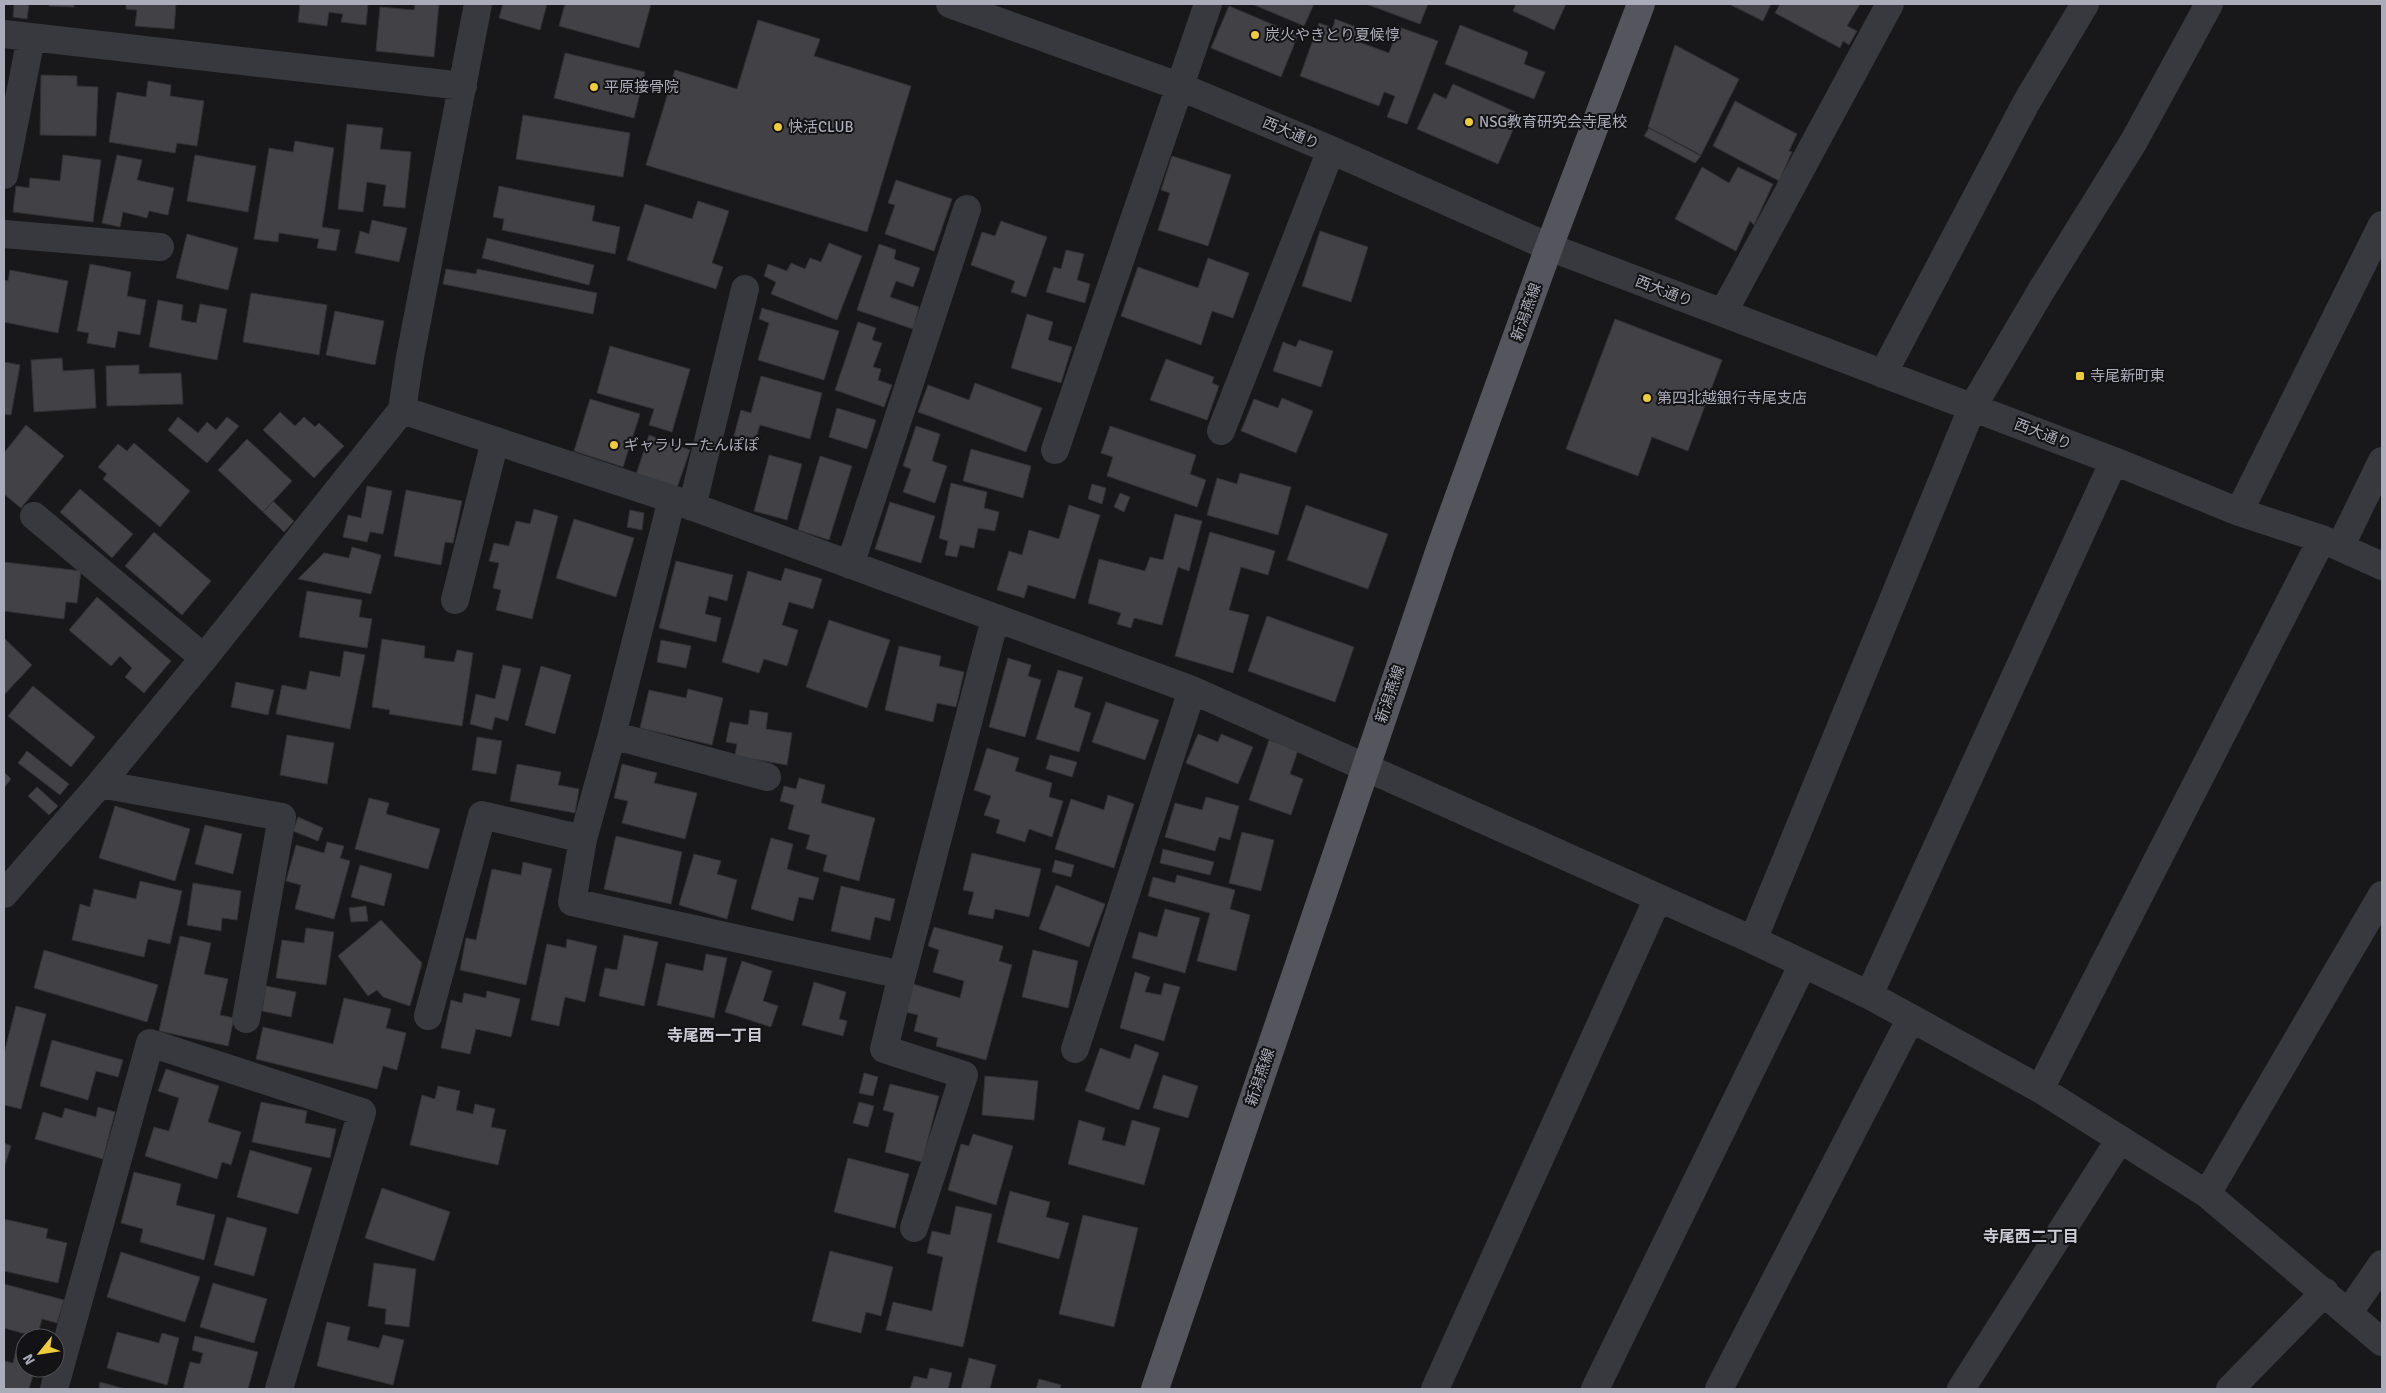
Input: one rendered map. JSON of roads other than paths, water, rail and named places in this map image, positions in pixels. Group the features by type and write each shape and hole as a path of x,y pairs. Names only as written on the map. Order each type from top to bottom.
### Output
{"main road":[{"name":"新潟燕線","path":"1155,1389 1440,546 1549,247 1641,4"}],"street":[{"path":"4,894 100,784 204,658 402,410 410,357 478,4"},
{"name":"西大通り","path":"950,4 1180,87 1331,150 1549,247 2114,461 2240,512 2331,543 2382,566"},
{"path":"1055,450 1208,4"},
{"path":"1723,313 1890,4"},
{"path":"1883,374 2026,103 2085,4"},
{"path":"1753,940 1972,408 2041,291 2134,141 2209,4"},
{"path":"4,34 463,86"},
{"path":"4,175 31,38"},
{"path":"1221,431 1331,150"},
{"path":"850,566 967,209"},
{"path":"2240,512 2382,225"},
{"path":"4,234 160,247"},
{"path":"745,289 612,735 583,839 572,902 902,975"},
{"path":"402,410 682,503 1192,690 1753,940 1869,995 2040,1089 2207,1194 2349,1312 2382,1342"},
{"path":"455,600 495,441"},
{"path":"2040,1089 2331,543 2382,460"},
{"path":"1869,995 2114,461"},
{"path":"34,516 204,658"},
{"path":"914,1228 964,1075 884,1049 995,619"},
{"path":"1075,1049 1192,690"},
{"path":"612,735 767,777"},
{"path":"100,784 282,817 246,1019"},
{"path":"428,1016 482,815 583,839"},
{"path":"2207,1194 2382,895"},
{"path":"1435,1389 1658,898"},
{"path":"1595,1389 1803,964"},
{"path":"1720,1389 1911,1018"},
{"path":"54,1389 150,1043 362,1112 279,1389"},
{"path":"1961,1389 2120,1139"},
{"path":"2349,1312 2382,1264"},
{"path":"2230,1389 2325,1292"}],"place":[{"name":"炭火やきとり夏候惇","path":"1255,35"},
{"name":"平原接骨院","path":"594,87"},
{"name":"NSG教育研究会寺尾校","path":"1469,122"},
{"name":"快活CLUB","path":"778,127"},
{"name":"寺尾新町東","path":"2080,376"},
{"name":"第四北越銀行寺尾支店","path":"1647,398"},
{"name":"ギャラリーたんぽぽ","path":"614,445"}],"district":[{"name":"寺尾西一丁目","path":"715,1035"},
{"name":"寺尾西二丁目","path":"2031,1236"}]}
